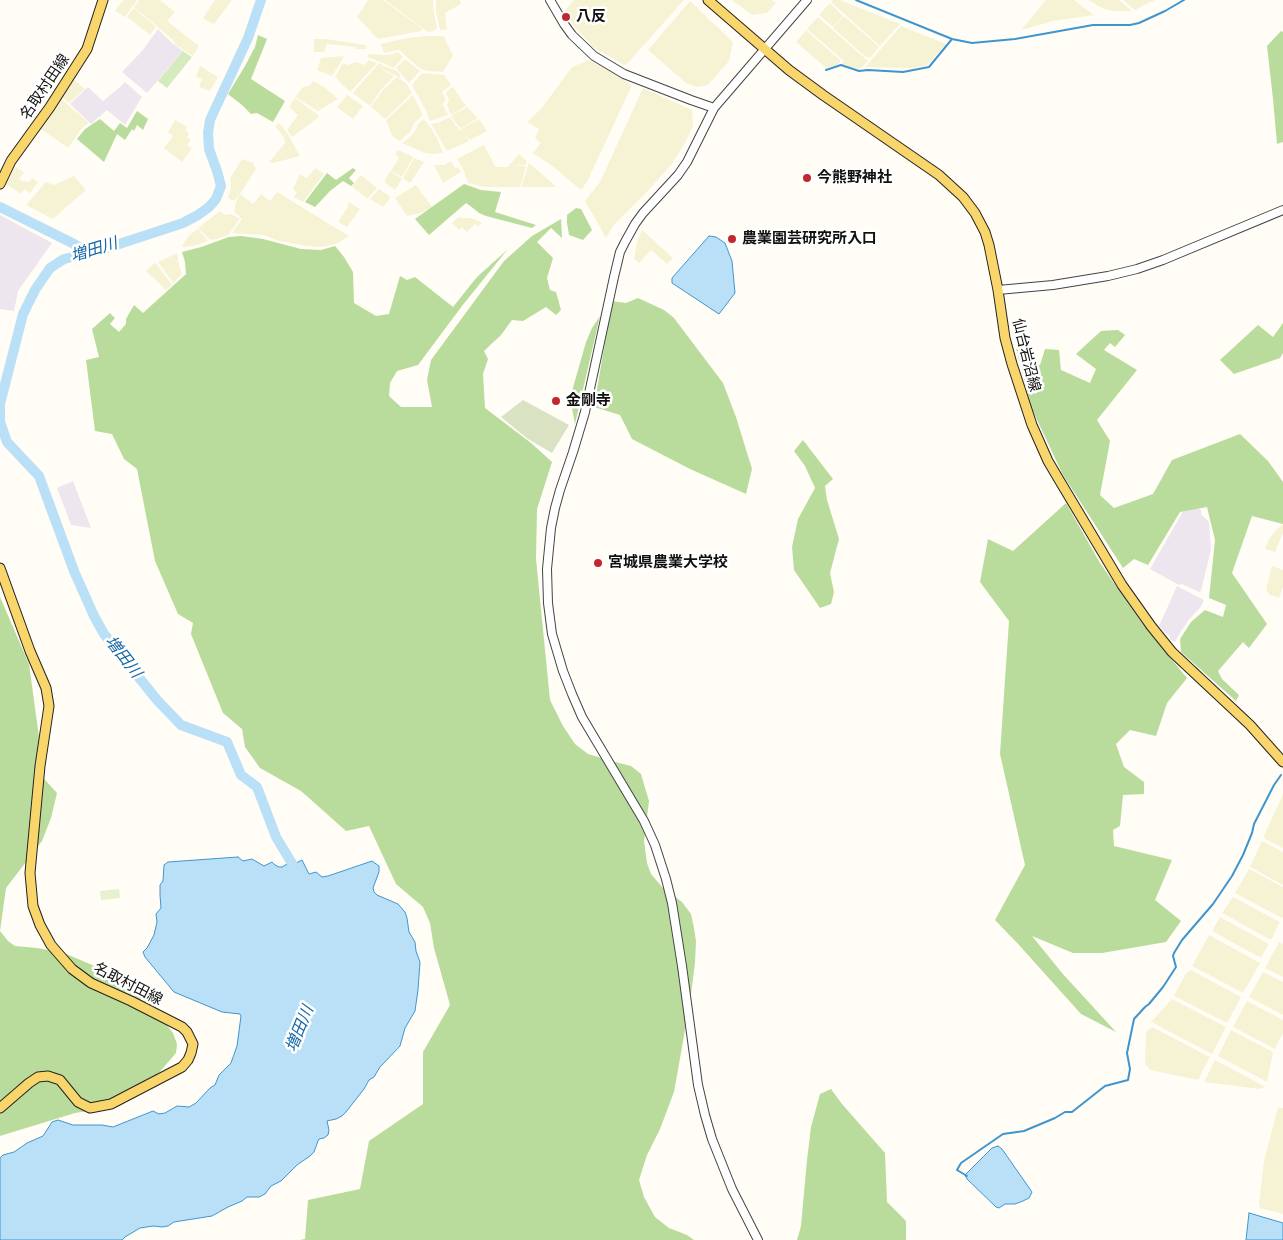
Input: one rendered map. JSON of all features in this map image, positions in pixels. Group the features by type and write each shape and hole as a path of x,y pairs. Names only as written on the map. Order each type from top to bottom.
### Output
{"main road":[{"name":"名取村田線","path":"0,184 16,154 50,107 87,49 103,0"},
{"name":"仙台岩沼線","path":"708,0 789,70 939,175 963,197 975,212 989,245 1005,338 1012,364 1025,407 1048,461 1122,585 1155,632 1172,652 1250,725 1283,762"},
{"name":"名取村田線","path":"0,568 30,651 46,688 49,706 40,766 30,873 33,906 40,925 51,945 72,969 91,983 182,1027 188,1032 193,1044 188,1060 182,1067 111,1104 90,1108 78,1102 60,1080 48,1076 38,1077 28,1083 0,1108"}],"street":[{"path":"550,0 572,35 594,56 624,74 714,108"},
{"path":"758,1240 732,1189 712,1139 705,1115 698,1085 672,903 660,863 644,821 582,717 563,671 552,634 548,603 547,569 554,514 585,412 620,252 643,213 688,162 714,108 806,0"},
{"path":"998,290 1053,285 1137,269 1283,210"}],"shaded area":[{"path":"123,0 137,0 125,17 115,11"},
{"path":"139,0 160,0 175,12 167,21 199,46 193,56 176,45 172,39 134,7"},
{"path":"215,0 232,0 214,24 203,18"},
{"path":"368,0 383,0 423,29 421,31 378,39 357,17"},
{"path":"385,0 433,0 437,28 434,31 428,32"},
{"path":"436,0 460,0 461,4 445,13 447,30 440,30 436,12"},
{"path":"574,0 684,0 628,63 624,65 593,47 573,25 565,11"},
{"path":"732,0 772,0 776,3 767,13 752,15"},
{"path":"833,0 840,0 900,24 880,46 831,2"},
{"path":"1046,0 1074,0 1094,15 1053,21 1021,30"},
{"path":"1088,0 1119,0 1132,11 1104,9"},
{"path":"1123,0 1155,0 1135,10"},
{"path":"690,1 733,42 729,61 708,85 697,87 686,83 648,50"},
{"path":"830,3 843,16 833,27 819,15"},
{"path":"134,8 156,27 150,35 127,17"},
{"path":"844,16 879,47 870,58 867,58 833,28"},
{"path":"818,17 868,61 860,69 841,64 844,61 807,29"},
{"path":"901,26 946,44 927,65 912,68 865,67"},
{"path":"158,29 183,51 147,93 122,72 142,51"},
{"path":"806,30 840,60 837,65 826,68 796,42"},
{"path":"443,36 453,55 443,72 427,71 419,68 399,50 384,53 381,44 407,38"},
{"path":"314,39 366,45 366,49 327,44 324,52 314,52"},
{"path":"398,52 403,57 394,68 368,57 368,54 388,55"},
{"path":"344,56 332,76 317,70 321,58"},
{"path":"405,59 420,71 409,83 396,68"},
{"path":"369,60 377,63 350,92 335,77 343,63 348,65 356,62 364,65"},
{"path":"589,60 632,85 587,182 581,190 555,168 533,153 541,143 535,138 539,129 527,122 541,109 572,67"},
{"path":"379,63 395,70 400,74 401,78 384,70 384,67 383,70 394,76 380,91 370,106 353,93"},
{"path":"200,66 218,77 210,91 199,87 202,79 196,77"},
{"path":"422,73 444,75 451,85 442,92 446,99 442,105 427,113 412,85"},
{"path":"397,77 406,83 412,93 385,119 371,107 383,90"},
{"path":"72,78 85,89 69,103 60,96"},
{"path":"313,81 324,87 338,99 318,111 295,97 303,87 309,86"},
{"path":"125,82 142,97 125,125 107,110 91,124 70,104 88,87 103,101"},
{"path":"453,87 466,106 451,115 447,105 449,100 446,94"},
{"path":"643,88 692,110 693,126 671,165 613,226 606,238 585,201 600,182"},
{"path":"347,95 363,106 353,119 337,107"},
{"path":"413,95 423,115 414,123 411,131 400,141 392,136 386,120"},
{"path":"59,97 89,123 82,128 68,148 38,127"},
{"path":"295,98 319,117 292,137 287,130 298,115 289,107"},
{"path":"443,105 448,115 430,121 427,113"},
{"path":"467,107 478,118 461,128 451,116"},
{"path":"450,117 463,132 461,129 479,119 487,131 470,140 464,133 469,141 447,151 431,124"},
{"path":"424,119 437,138 443,153 425,153 402,143 410,137 418,124"},
{"path":"175,120 187,127 186,130 189,134 187,137 191,140 187,145 192,148 182,162 164,148 173,136 168,132"},
{"path":"279,123 288,134 300,156 273,163 269,162 285,143 284,138 275,126"},
{"path":"484,145 497,167 508,167 519,154 527,161 525,165 510,166 526,166 520,187 484,187 468,183 457,159"},
{"path":"398,150 413,157 402,177 391,171 399,158 395,154"},
{"path":"414,158 424,162 410,183 403,178"},
{"path":"242,159 253,163 256,169 240,194 253,204 261,194 270,201 277,192 349,236 338,243 322,247 276,240 264,235 232,233 242,219 234,212 239,195 234,201 228,198 231,188 230,178"},
{"path":"451,161 455,168 458,167 461,172 443,183 434,165 444,165"},
{"path":"529,163 557,187 521,187"},
{"path":"15,167 24,172 19,180 29,182 32,178 38,182 30,193 24,189 21,194 6,184"},
{"path":"315,168 324,174 303,202 294,197 297,192 293,189 300,174 307,178"},
{"path":"390,171 402,179 395,190 384,182"},
{"path":"361,175 377,188 367,199 359,192 362,188 358,192 352,186"},
{"path":"74,176 86,190 53,219 26,205 46,182 54,185"},
{"path":"416,185 432,207 421,213 407,216 395,198"},
{"path":"379,189 391,197 383,207 370,199"},
{"path":"349,202 360,209 347,227 338,222"},
{"path":"220,211 225,215 231,214 240,219 228,235 213,240 209,239 198,228"},
{"path":"0,215 52,243 18,291 14,311 0,309"},
{"path":"458,217 471,218 482,223 478,226 475,224 467,232 462,227 459,230 452,223"},
{"path":"198,229 208,241 183,247 189,235"},
{"path":"642,230 673,258 667,264 651,250 639,263 634,259 637,242"},
{"path":"177,253 182,274 173,283 158,262"},
{"path":"156,263 172,285 166,290 146,271"},
{"path":"73,481 91,528 71,525 57,488"},
{"path":"1189,501 1201,510 1201,514 1209,522 1211,549 1201,591 1199,592 1182,584 1179,585 1150,569"},
{"path":"1283,525 1283,533 1275,552 1265,549 1269,539"},
{"path":"1272,566 1283,570 1283,587 1279,598 1270,595 1266,590"},
{"path":"1177,586 1204,600 1175,642 1170,640 1170,636 1159,626"},
{"path":"1283,794 1283,848 1263,838"},
{"path":"1262,841 1283,852 1283,885 1250,867"},
{"path":"1249,869 1283,887 1282,918 1235,893"},
{"path":"1233,897 1280,922 1271,940 1222,913"},
{"path":"1220,917 1269,944 1261,958 1212,931"},
{"path":"1209,935 1260,963 1243,993 1192,966"},
{"path":"1279,942 1283,944 1283,977 1265,968"},
{"path":"1191,970 1241,997 1227,1023 1174,996 1186,973"},
{"path":"1263,972 1283,982 1283,1015 1249,997"},
{"path":"1172,999 1226,1027 1212,1054 1152,1021"},
{"path":"1247,1001 1283,1020 1283,1034 1275,1049 1233,1027"},
{"path":"1152,1027 1210,1057 1198,1080 1150,1070 1145,1064 1146,1035 1147,1031"},
{"path":"1231,1030 1273,1052 1267,1082 1218,1056"},
{"path":"1215,1060 1264,1086 1263,1088 1204,1082"},
{"path":"1278,1107 1283,1108 1283,1214 1260,1208 1259,1203 1264,1161"}],"green space":[{"path":"1281,31 1283,32 1283,142 1277,144 1267,46"},
{"path":"258,35 267,39 251,79 285,101 273,122 257,113 251,114 228,94 255,47"},
{"path":"183,51 192,57 167,88 158,81"},
{"path":"137,111 148,119 143,130 137,125 125,140 117,134 104,162 77,139 85,129 100,119 114,131 120,123 127,128"},
{"path":"353,168 356,170 349,178 354,183 351,186 343,181 330,191 315,207 305,202 327,173 336,180"},
{"path":"464,184 481,190 501,192 495,212 536,225 532,228 486,216 466,203 429,235 415,219"},
{"path":"576,208 581,209 592,230 583,240 569,235 567,215"},
{"path":"561,219 562,238 551,228 537,242 553,258 547,278 550,290 556,292 561,310 556,315 546,307 523,321 512,320 501,335 484,351 488,359 483,374 485,408 531,443 552,462 537,509 536,559 550,700 563,726 575,744 588,754 631,766 641,774 649,801 644,841 647,863 651,874 662,887 682,902 691,914 696,941 695,963 674,1092 660,1129 647,1155 639,1180 644,1197 655,1217 669,1228 694,1240 300,1240 305,1239 308,1200 360,1189 369,1141 423,1104 423,1052 450,1005 434,948 430,923 423,907 396,884 369,826 346,831 301,791 260,768 245,747 242,729 223,713 191,634 193,623 178,614 155,561 137,469 124,459 112,434 95,431 86,360 99,357 92,329 110,313 115,318 110,324 119,332 126,324 126,319 134,305 143,313 186,274 182,252 229,237 241,236 263,239 301,249 321,250 335,246 353,272 354,303 376,316 389,314 400,276 407,280 415,277 453,307 477,277 507,250 418,365 397,371 390,383 389,396 401,407 432,407 427,380 431,360 504,261 532,236"},
{"path":"638,298 664,310 674,318 723,383 752,469 746,494 690,469 632,439 620,415 594,407 612,301 626,303"},
{"path":"600,316 575,424 570,398 586,342"},
{"path":"1283,323 1283,353 1280,358 1234,374 1220,360 1258,325 1273,337"},
{"path":"1118,330 1125,335 1115,347 1110,343 1104,350 1137,370 1097,420 1110,441 1100,495 1114,508 1153,494 1172,460 1240,434 1268,461 1283,482 1283,524 1252,516 1232,573 1267,624 1249,648 1243,642 1218,671 1222,679 1239,695 1236,701 1181,652 1180,639 1191,622 1205,610 1223,617 1226,605 1209,598 1215,540 1207,507 1180,512 1148,565 1134,559 1123,568 1063,475 1031,407 1016,348 1031,364 1040,365 1045,349 1059,350 1061,370 1090,383 1096,369 1076,354 1101,331"},
{"path":"523,400 569,425 552,453 528,439 501,417"},
{"path":"803,440 833,479 825,486 827,500 839,539 830,573 834,592 831,604 820,608 794,570 792,547 798,519 815,488 805,466 794,451"},
{"path":"1066,503 1100,563 1141,622 1187,678 1167,703 1156,736 1130,730 1116,744 1124,767 1144,782 1144,794 1123,795 1120,826 1113,830 1114,846 1172,860 1155,900 1181,921 1166,942 1102,953 1073,953 1032,936 1062,973 1116,1032 1081,1014 995,920 1025,865 1000,754 1009,621 980,582 988,539 1013,551"},
{"path":"0,597 29,664 39,737 36,770 57,793 51,818 42,841 6,888 0,931"},
{"path":"119,889 120,898 101,900 100,891"},
{"path":"0,931 15,946 64,953 111,973 150,1003 173,1033 177,1044 176,1053 157,1075 127,1097 107,1108 75,1113 0,1136"},
{"path":"831,1089 885,1153 887,1202 906,1221 906,1240 797,1240 801,1226 811,1127 820,1094"}],"water":[{"path":"709,236 716,237 725,243 732,261 735,293 719,314 672,283 672,278"},
{"path":"238,857 243,861 252,859 264,866 272,862 279,867 287,864 290,866 302,860 309,874 316,872 322,877 372,861 379,866 379,872 373,888 374,892 398,904 405,912 409,932 415,942 420,962 415,1011 405,1028 400,1046 380,1067 374,1077 369,1080 346,1112 336,1119 327,1121 328,1135 319,1139 314,1152 281,1181 271,1186 265,1194 259,1197 247,1197 212,1216 174,1222 162,1227 140,1228 122,1240 0,1240 0,1158 3,1155 14,1152 27,1143 43,1136 52,1122 58,1120 73,1125 113,1127 153,1111 159,1114 165,1113 177,1106 189,1107 215,1085 219,1075 231,1063 237,1046 240,1014 222,1012 174,992 143,952 154,935 157,922 156,914 161,908 160,885 163,881 164,865 168,862"},
{"path":"998,1146 1032,1192 1029,1198 1023,1201 1015,1204 1005,1204 999,1208 965,1175 992,1148"},
{"path":"1249,1213 1283,1223 1283,1240 1246,1240"}],"waterway":[{"name":"増田川","path":"261,0 248,38 210,120 208,133 209,149 221,186 216,199 209,207 183,223 101,250 64,259 50,268 35,290 23,314 0,404 0,422 7,442 39,476 74,571 104,634 157,700 181,725 227,742 241,775 257,787 276,837 299,875"},
{"path":"856,0 952,39 972,43 1015,39 1093,25 1130,25 1165,11 1184,0"},
{"path":"826,70 841,65 859,71 903,72 929,67 952,39"},
{"path":"0,207 87,252"},
{"path":"967,1176 957,1170 961,1163 1003,1134 1024,1131 1065,1112 1072,1112 1105,1086 1128,1080 1130,1069 1127,1053 1134,1019 1163,987 1176,967 1173,956 1182,940 1213,904 1232,876 1243,855 1254,824 1281,775"}],"place":[{"name":"八反","path":"566,17"},
{"name":"今熊野神社","path":"807,178"},
{"name":"農業園芸研究所入口","path":"732,239"},
{"name":"金剛寺","path":"556,401"},
{"name":"宮城県農業大学校","path":"598,563"}]}
